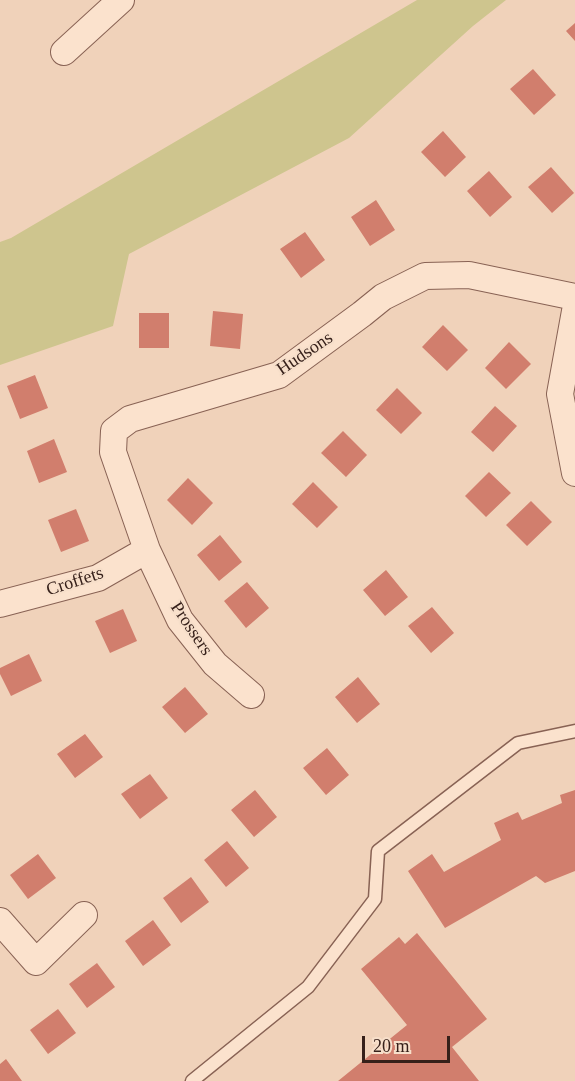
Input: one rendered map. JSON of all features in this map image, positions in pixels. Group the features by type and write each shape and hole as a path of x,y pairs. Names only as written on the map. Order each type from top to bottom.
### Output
{"street":[{"path":"64,52 121,0"},
{"name":"Hudsons","path":"147,550 113,452 114,431 130,419 279,375 383,297 425,276 469,275 575,297"},
{"path":"575,311 560,394 575,473"},
{"name":"Croffets","path":"0,603 98,578 147,550"},
{"name":"Prossers","path":"147,550 180,620 215,664 251,695"},
{"path":"0,921 36,962 84,915"}],"lane":[{"path":"192,1081 308,987 375,899 378,851 518,743 575,731"}],"shaded area":[{"path":"417,0 506,0 473,26 349,138 129,254 113,326 0,365 0,242 11,238"}],"building":[{"path":"575,23 575,41 566,31"},
{"path":"533,69 556,95 534,115 510,89"},
{"path":"443,131 466,157 445,177 421,152"},
{"path":"551,167 574,193 552,213 528,187"},
{"path":"489,171 512,197 490,217 467,191"},
{"path":"376,200 395,230 370,246 351,217"},
{"path":"305,232 325,260 301,278 280,249"},
{"path":"213,311 243,314 240,349 210,346"},
{"path":"139,313 169,313 169,348 139,348"},
{"path":"443,325 468,350 447,371 422,347"},
{"path":"509,342 531,364 506,389 485,368"},
{"path":"35,375 48,408 20,419 7,386"},
{"path":"397,388 422,413 401,434 376,410"},
{"path":"495,406 517,426 493,452 471,432"},
{"path":"343,431 367,455 346,477 321,453"},
{"path":"54,439 67,472 39,483 27,451"},
{"path":"489,472 511,493 486,517 465,496"},
{"path":"188,478 213,503 192,525 167,500"},
{"path":"313,482 338,507 317,528 292,504"},
{"path":"531,501 552,522 527,546 506,525"},
{"path":"76,509 89,541 61,552 48,520"},
{"path":"220,535 242,562 219,581 197,555"},
{"path":"386,570 408,597 385,616 363,590"},
{"path":"247,582 269,608 246,628 224,601"},
{"path":"432,607 454,633 431,653 408,626"},
{"path":"123,609 137,641 110,653 95,621"},
{"path":"29,654 42,681 11,696 0,674 0,668"},
{"path":"358,677 380,704 357,723 335,697"},
{"path":"185,687 208,714 185,733 162,707"},
{"path":"85,734 103,757 75,778 57,754"},
{"path":"327,748 349,775 326,795 303,768"},
{"path":"150,774 168,798 140,819 121,794"},
{"path":"255,790 277,817 254,837 231,810"},
{"path":"575,790 575,871 545,883 536,876 445,928 408,871 432,854 444,872 501,840 494,823 518,812 522,820 562,803 560,795"},
{"path":"227,841 249,868 226,887 204,860"},
{"path":"38,854 56,878 28,899 10,875"},
{"path":"191,877 209,902 181,923 163,898"},
{"path":"153,920 171,945 143,966 125,941"},
{"path":"417,933 487,1019 452,1047 479,1081 338,1081 407,1025 361,969 399,937 405,944"},
{"path":"97,963 115,987 87,1008 69,984"},
{"path":"58,1009 76,1033 48,1054 30,1030"},
{"path":"6,1059 22,1081 0,1081 0,1064"}]}
